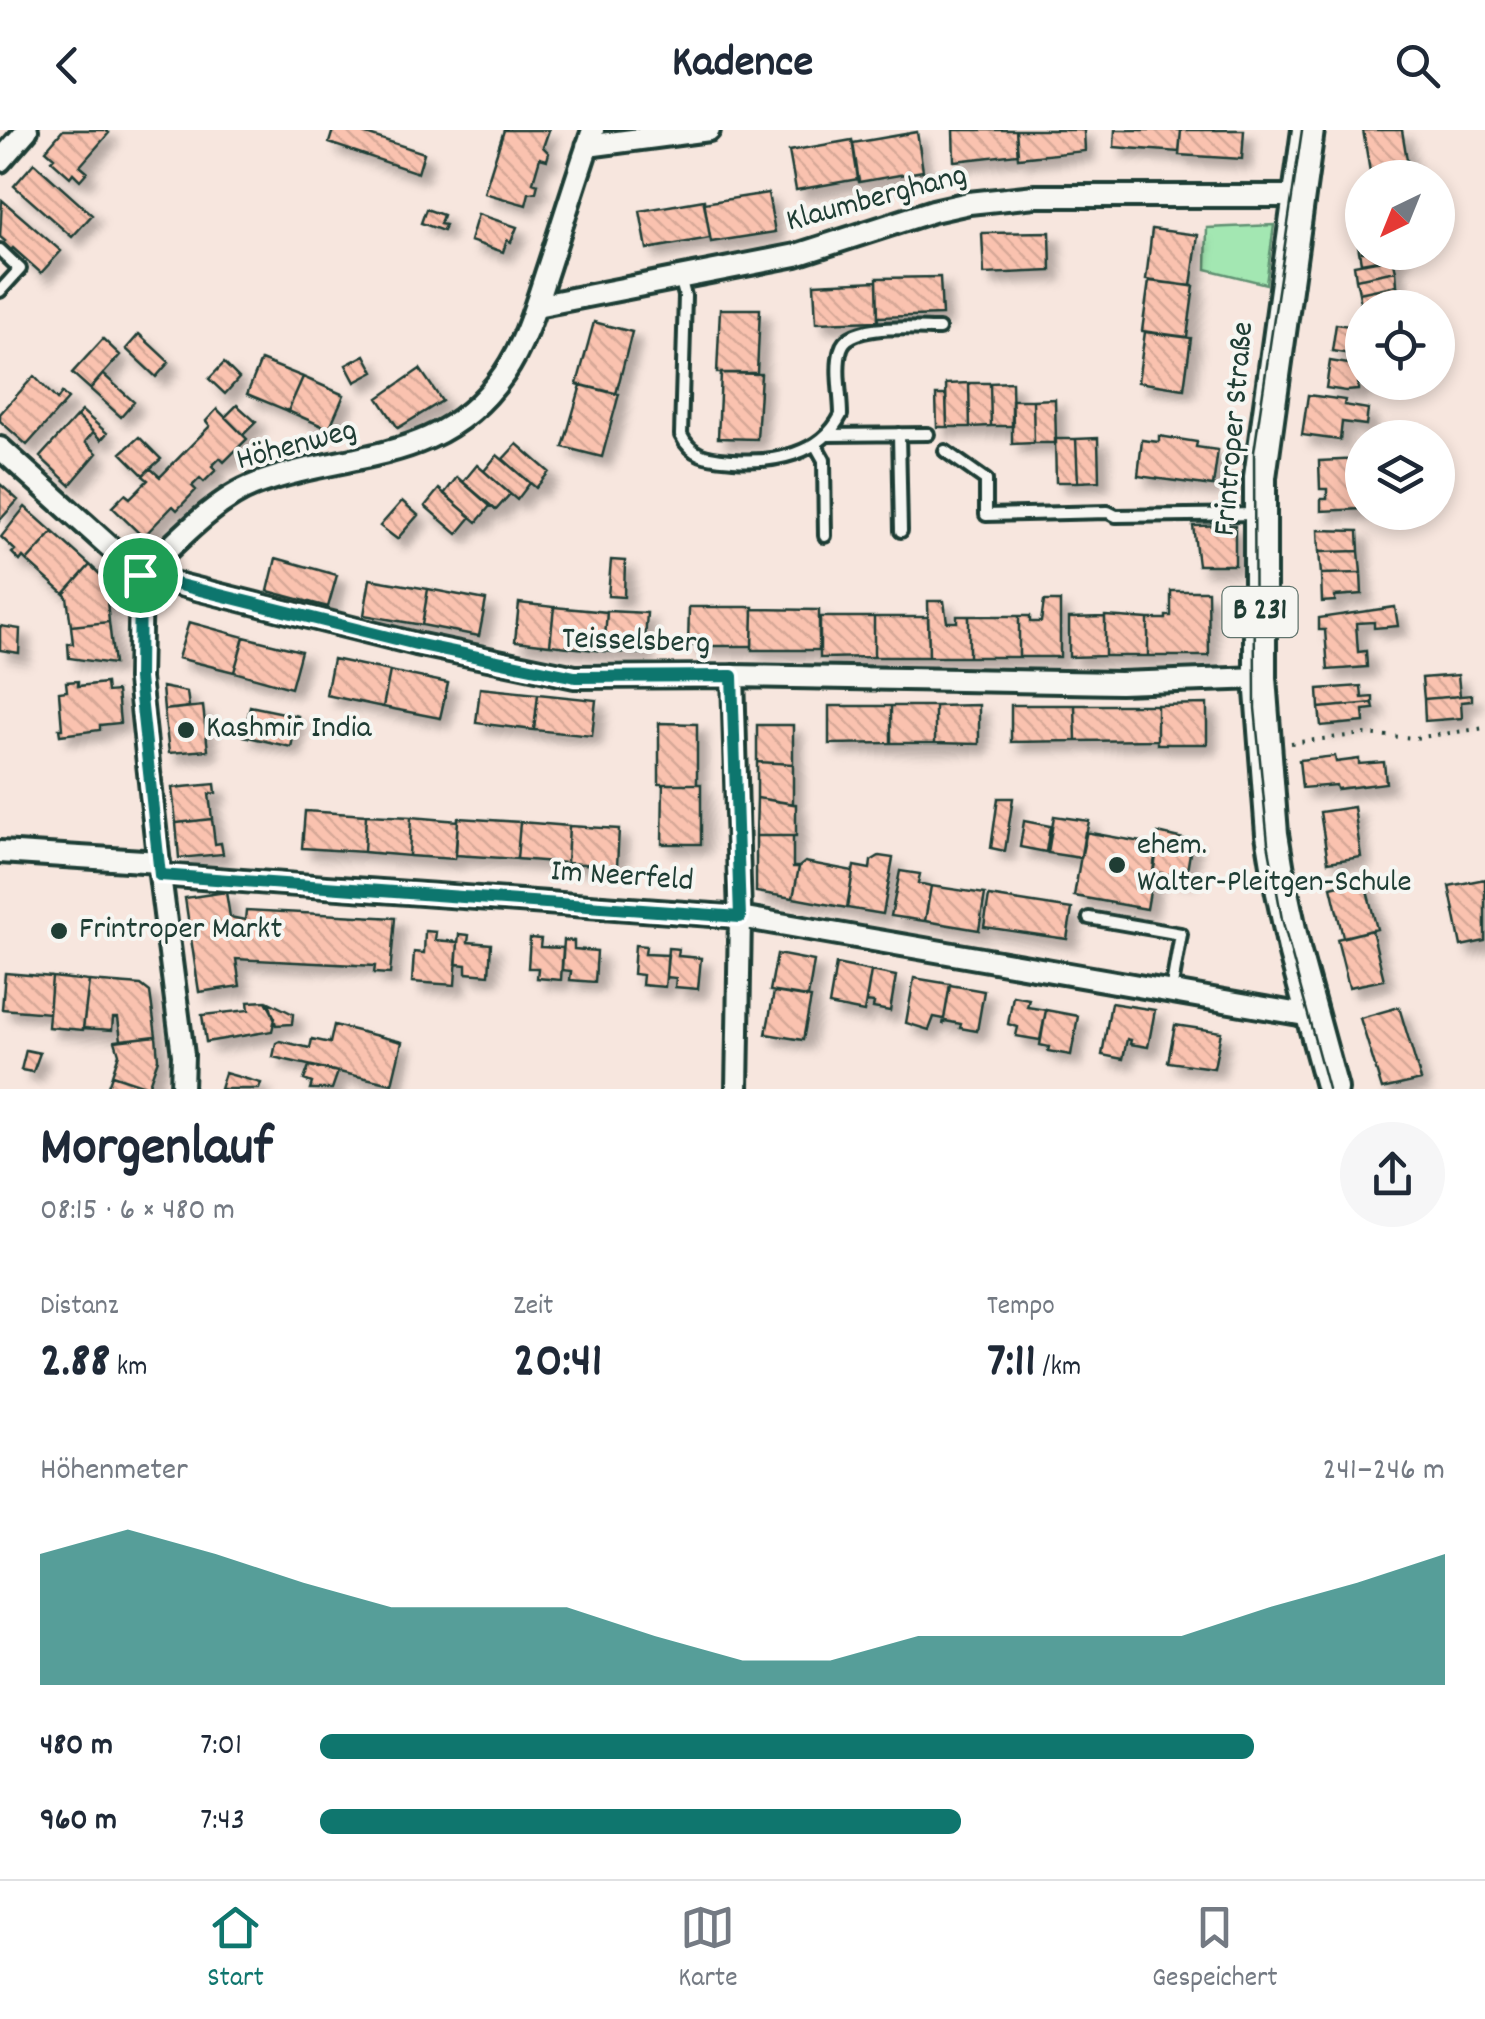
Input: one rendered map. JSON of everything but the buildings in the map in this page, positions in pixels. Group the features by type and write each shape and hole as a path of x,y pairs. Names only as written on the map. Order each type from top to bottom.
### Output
{"main road":[{"name":"Frintroper Straße","path":"1308,130 1266,421 1260,514 1260,678 1272,834 1311,1016 1332,1089"}],"street":[{"path":"0,161 27,130"},
{"name":"Höhenweg","path":"140,575 232,495 280,478 411,447 461,421 506,372 536,306 590,138 709,130"},
{"name":"Klaumberghang","path":"536,306 796,255 933,211 1004,198 1298,196"},
{"path":"0,448 140,575 139,679 184,1055 182,1089"},
{"name":"Teisselsberg","path":"140,575 416,644 575,677 1120,683 1260,678"},
{"path":"732,676 740,917 737,1089"},
{"name":"Im Neerfeld","path":"0,852 740,917 1311,1016"},
{"path":"150,972 173,971"}],"lane":[{"path":"0,250 20,269 0,291"},
{"path":"680,276 684,296 680,430 686,444 704,458 764,462 815,444 841,415 840,351 847,338 866,330 939,329"},
{"path":"899,434 902,531"},
{"path":"826,435 928,434"},
{"path":"815,444 824,460 825,536"},
{"path":"945,451 986,480 986,515 1260,514"},
{"path":"1089,918 1181,934 1171,992"}],"path":[{"path":"1264,746 1363,734 1415,738 1485,728"}],"green space":[{"path":"1274,225 1266,284 1206,269 1207,228"}],"tram line":[{"path":"1302,130 1254,452 1255,708 1268,843 1282,919 1328,1089"}],"place":[{"name":"Kashmir India","path":"186,730"},
{"name":"ehem. Walter-Pleitgen-Schule","path":"1117,865"},
{"name":"Frintroper Markt","path":"59,931"}],"route":[{"path":"140,575 416,644 575,677 732,676 740,917 160,875 139,679 140,575"}]}
